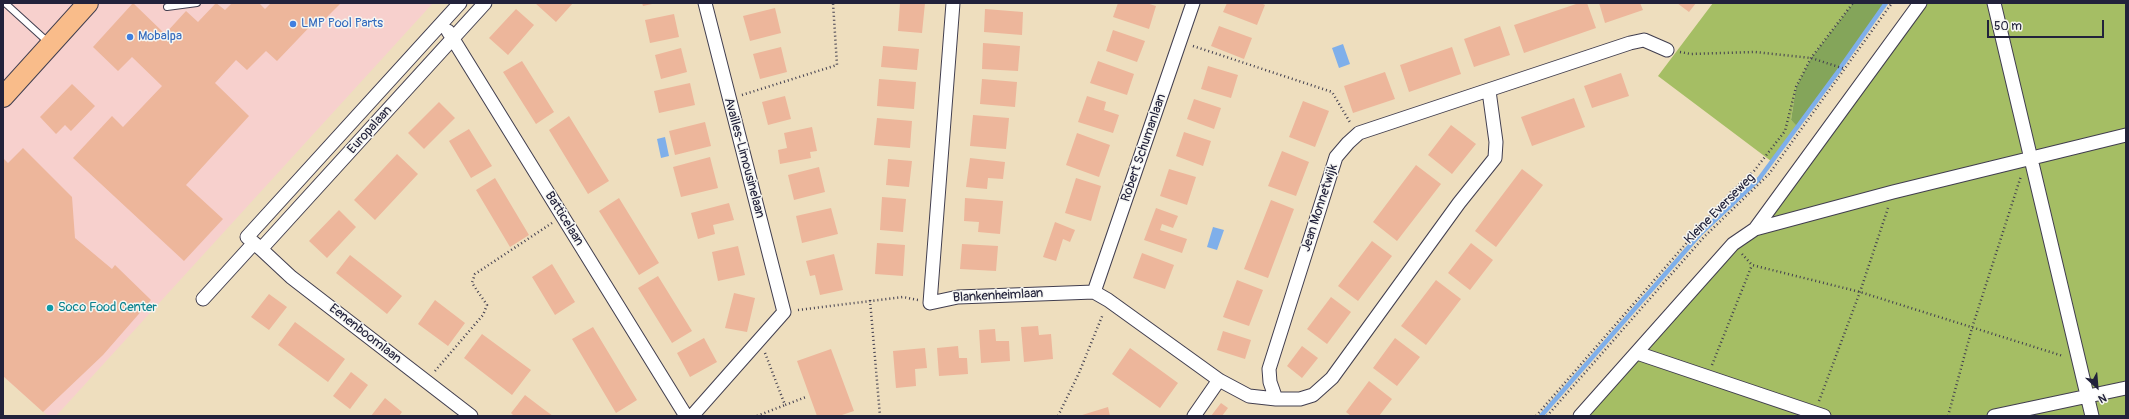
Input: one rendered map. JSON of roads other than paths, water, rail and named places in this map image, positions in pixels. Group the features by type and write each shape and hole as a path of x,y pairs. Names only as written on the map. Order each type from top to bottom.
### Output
{"main road":[{"path":"3,97 88,3"}],"street":[{"name":"Europalaan","path":"258,246 247,237 460,3"},
{"name":"Europalaan","path":"203,299 258,246 485,3"},
{"name":"Availles-Limousinelaan","path":"692,416 784,312 705,3"},
{"name":"Blankenheimlaan","path":"953,3 930,303 958,297 1094,292"},
{"name":"Robert Schumanlaan","path":"1094,292 1193,3"},
{"path":"1755,229 1920,3"},
{"path":"1994,3 2092,416"},
{"name":"Batticelaan","path":"442,22 686,416"},
{"name":"Jean Monnetwijk","path":"1276,400 1270,382 1269,369 1336,157 1348,142 1359,133 1630,43 1644,40 1667,50"},
{"path":"1094,292 1108,300 1219,380 1249,396 1276,400 1300,399 1313,395 1332,378 1459,203 1495,158 1496,142 1489,91"},
{"path":"1580,416 1733,244 1755,229 1893,192 2126,135"},
{"name":"Eenenboomlaan","path":"258,246 291,277 472,416"},
{"path":"1637,353 1819,414"},
{"path":"1194,416 1219,380"},
{"path":"1994,416 2126,388"}],"lane":[{"path":"5,3 51,44"},
{"path":"167,7 197,3"}],"water":[{"path":"1343,44 1350,64 1339,68 1332,48"},
{"path":"665,137 669,156 661,158 657,139"},
{"path":"1213,227 1224,230 1217,250 1207,247"}],"waterway":[{"path":"1841,67 1886,3"},
{"path":"1541,416 1701,233 1759,179 1840,69"}],"place":[{"name":"LMP Pool Parts","path":"293,24"},
{"name":"Mobalpa","path":"130,37"},
{"name":"Soco Food Center","path":"50,308"}]}
